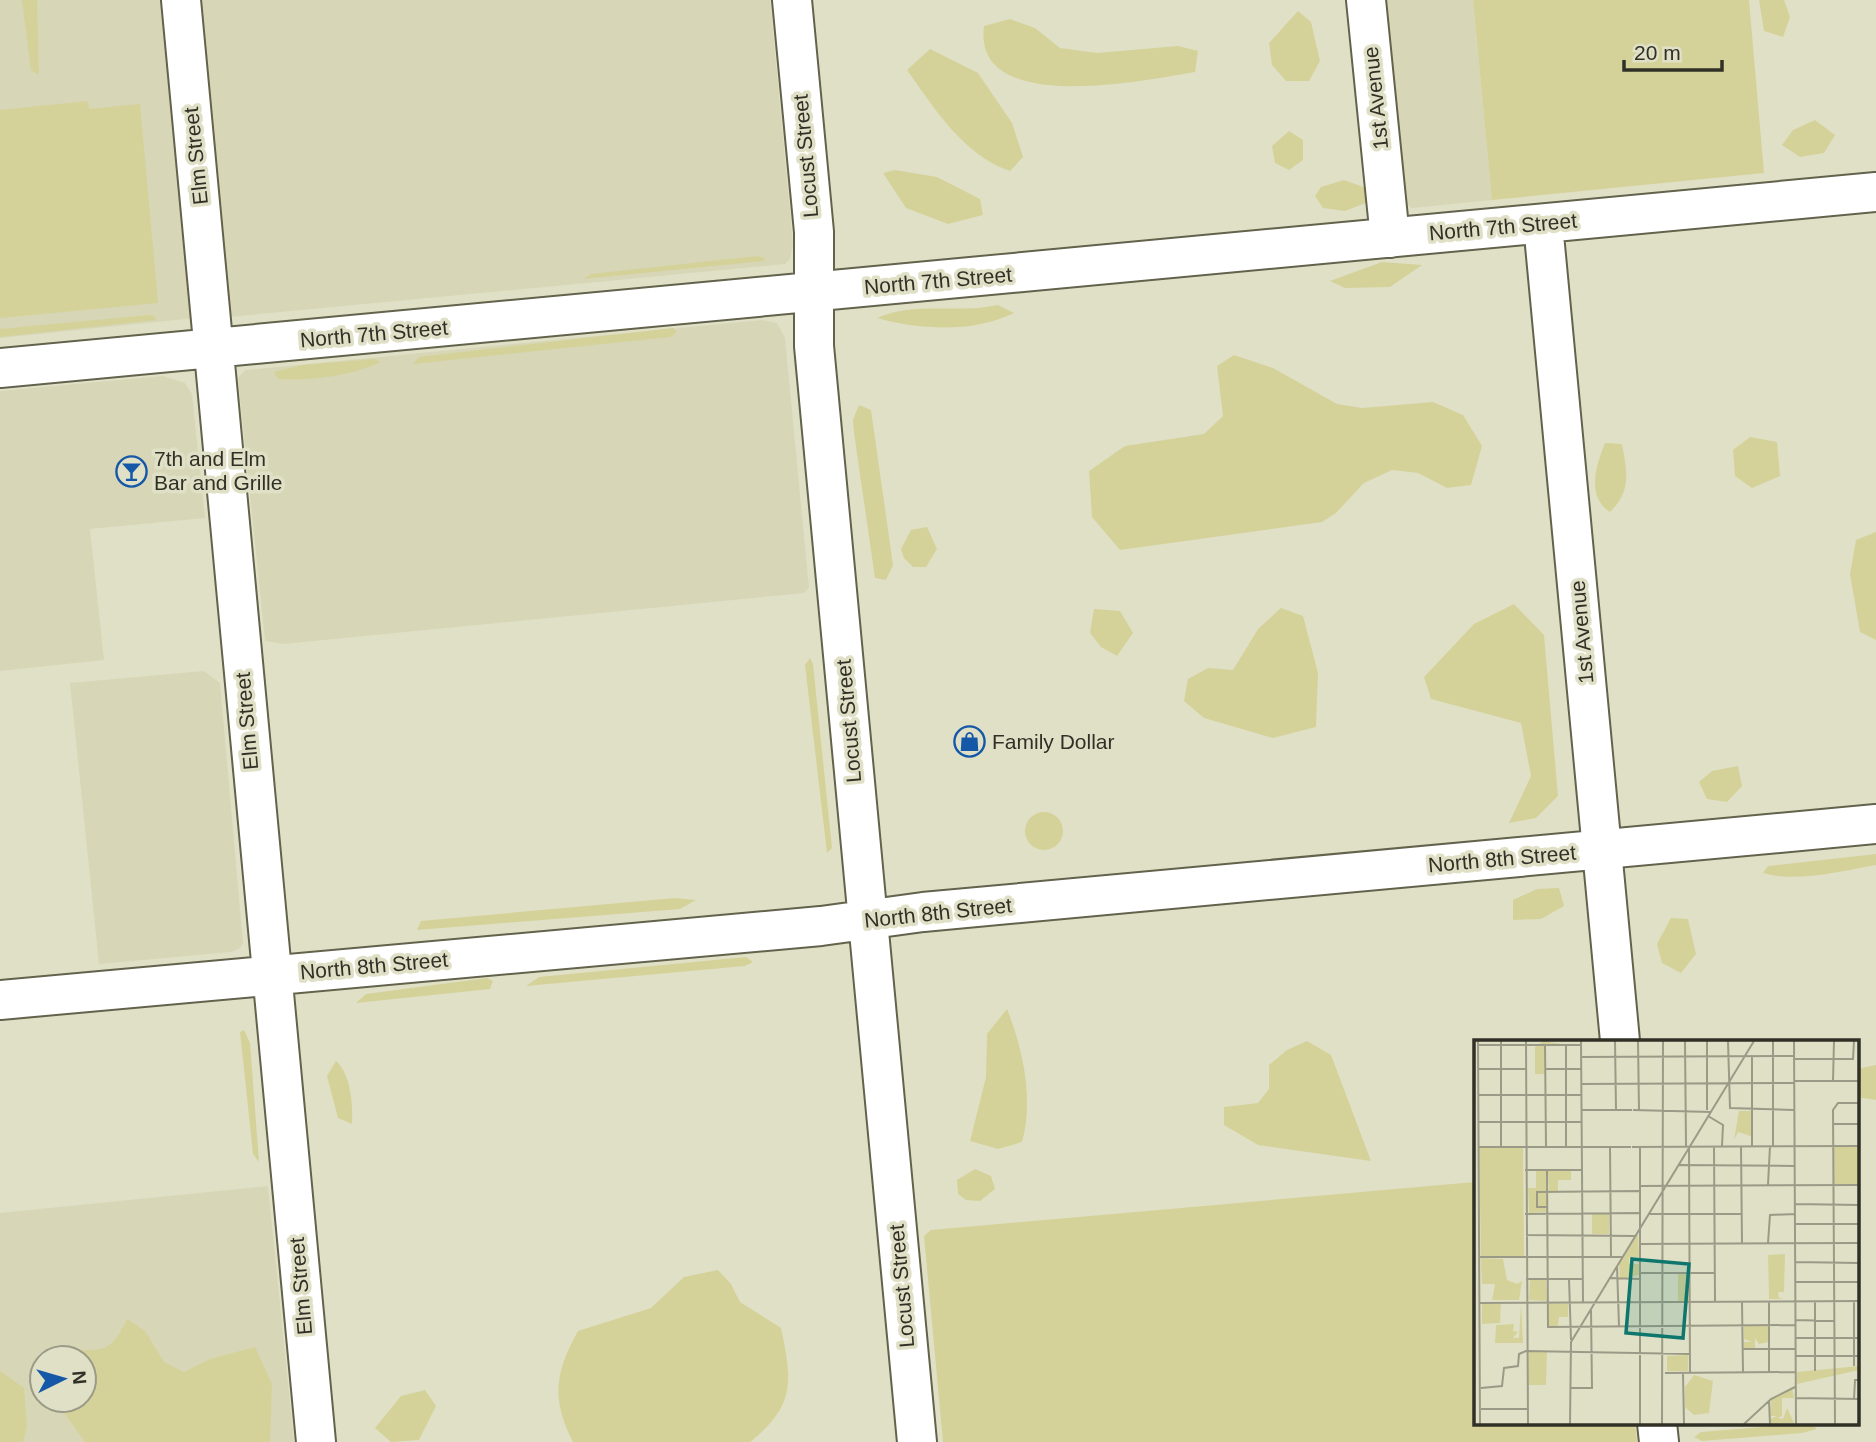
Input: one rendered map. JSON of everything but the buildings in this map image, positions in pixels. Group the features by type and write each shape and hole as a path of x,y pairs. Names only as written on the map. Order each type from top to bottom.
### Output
{"street":[{"name":"Elm Street","path":"181,0 316,1442"},
{"name":"Locust Street","path":"792,0 814,232 814,346 917,1442"},
{"name":"1st Avenue","path":"1366,0 1391,238"},
{"name":"North 7th Street","path":"0,368 1876,192"},
{"name":"1st Avenue","path":"1543,224 1620,1040"},
{"name":"North 8th Street","path":"0,1000 1876,824"},
{"path":"1657,1424 1659,1442"}],"shaded area":[{"path":"0,0 167,0 195,318 0,338"},
{"path":"22,0 37,0 39,75 31,70"},
{"path":"197,0 770,0 793,244 790,259 785,264 229,317"},
{"path":"1381,0 1473,0 1492,200 1412,208 1404,203"},
{"path":"1473,0 1749,0 1764,173 1492,200"},
{"path":"1759,0 1784,0 1790,17 1783,37 1764,31"},
{"path":"1298,11 1311,22 1320,61 1309,81 1286,81 1272,65 1269,43"},
{"path":"1010,19 1035,28 1060,48 1097,53 1178,46 1198,51 1195,72 1104,85 1033,83 1005,73 988,54 984,26"},
{"path":"930,49 978,73 1012,123 1023,157 1010,171 993,164 964,142 951,129 907,70"},
{"path":"88,101 89,109 140,104 158,303 0,318 0,110"},
{"path":"1815,120 1835,135 1824,153 1800,157 1782,145 1793,130"},
{"path":"1289,131 1303,140 1303,160 1289,170 1275,163 1272,146"},
{"path":"895,170 937,177 980,199 983,215 948,224 906,208 883,173"},
{"path":"1344,180 1366,188 1366,203 1345,211 1323,208 1315,196 1321,187"},
{"path":"757,256 765,261 583,279 591,274"},
{"path":"1382,262 1422,265 1390,287 1345,288 1330,281"},
{"path":"998,305 1014,313 964,327 928,327 877,318 906,310"},
{"path":"155,316 156,320 0,337 0,329"},
{"path":"762,320 777,323 785,338 809,588 804,593 283,644 265,641 238,378 245,370"},
{"path":"673,328 677,332 670,337 413,364 419,357"},
{"path":"1234,355 1273,368 1337,404 1362,408 1433,402 1463,415 1482,446 1471,485 1447,488 1418,473 1392,470 1364,483 1336,513 1322,522 1120,550 1092,517 1089,471 1125,446 1204,434 1223,416 1217,366"},
{"path":"375,359 380,362 357,371 330,376 278,379 274,372 302,365"},
{"path":"163,376 185,383 192,394 205,518 90,529 104,660 0,671 0,391"},
{"path":"859,405 871,410 893,565 886,580 875,578 854,433 853,420"},
{"path":"1750,437 1777,442 1780,476 1752,488 1735,476 1733,450"},
{"path":"1605,443 1622,444 1626,472 1622,496 1610,512 1603,506 1595,489 1596,471"},
{"path":"927,527 937,549 926,567 913,567 904,558 901,549 911,530"},
{"path":"1876,532 1876,640 1860,632 1850,574 1856,540"},
{"path":"1514,604 1544,635 1558,796 1536,818 1509,823 1531,776 1521,723 1431,699 1424,677 1474,624"},
{"path":"1281,608 1303,616 1318,673 1316,727 1273,738 1204,718 1184,701 1188,679 1208,668 1233,670 1258,629"},
{"path":"1094,609 1120,611 1133,633 1117,656 1101,647 1090,633"},
{"path":"810,658 813,664 832,848 827,853 805,665"},
{"path":"204,671 220,683 243,943 240,948 231,952 99,964 70,683"},
{"path":"1738,766 1742,786 1727,802 1707,799 1699,782 1712,771"},
{"path":"1044,812 1057,818 1063,831 1057,844 1044,850 1031,844 1025,831 1031,818"},
{"path":"1876,854 1876,865 1834,873 1791,877 1763,873 1768,866"},
{"path":"1559,888 1564,906 1541,919 1513,920 1513,900 1537,889"},
{"path":"675,898 696,900 680,909 417,930 421,921"},
{"path":"1671,918 1688,919 1696,954 1681,973 1662,963 1657,944"},
{"path":"746,957 753,962 745,966 526,986 539,977"},
{"path":"487,978 493,981 490,989 356,1003 366,994"},
{"path":"1007,1009 1022,1058 1027,1109 1022,1142 998,1149 970,1141 986,1077 987,1034"},
{"path":"244,1030 250,1043 259,1162 253,1154 240,1032"},
{"path":"1307,1041 1331,1055 1371,1161 1258,1145 1224,1125 1224,1107 1258,1103 1269,1089 1269,1065 1287,1050"},
{"path":"336,1061 348,1082 352,1124 338,1118 327,1076"},
{"path":"1876,1065 1876,1100 1858,1097 1858,1069"},
{"path":"975,1169 991,1176 995,1189 980,1201 966,1200 958,1194 957,1180"},
{"path":"1474,1182 1474,1424 1635,1424 1637,1442 943,1442 924,1236 931,1230"},
{"path":"268,1186 294,1442 0,1442 0,1213"},
{"path":"718,1270 731,1284 740,1302 781,1328 788,1378 783,1404 776,1416 750,1442 573,1442 561,1412 559,1386 564,1360 578,1331 651,1308 684,1277"},
{"path":"127,1319 145,1331 164,1362 184,1372 210,1359 255,1347 272,1384 270,1442 85,1442 65,1414 98,1414 98,1349 107,1346"},
{"path":"0,1371 24,1388 27,1427 23,1442 0,1442"},
{"path":"425,1390 436,1406 419,1440 391,1442 375,1428 401,1396"},
{"path":"1799,1424 1812,1424 1817,1429 1802,1433 1702,1441 1694,1437 1701,1432"}],"place":[{"name":"7th and Elm Bar and Grille","path":"131,471"},
{"name":"Family Dollar","path":"969,742"}]}
